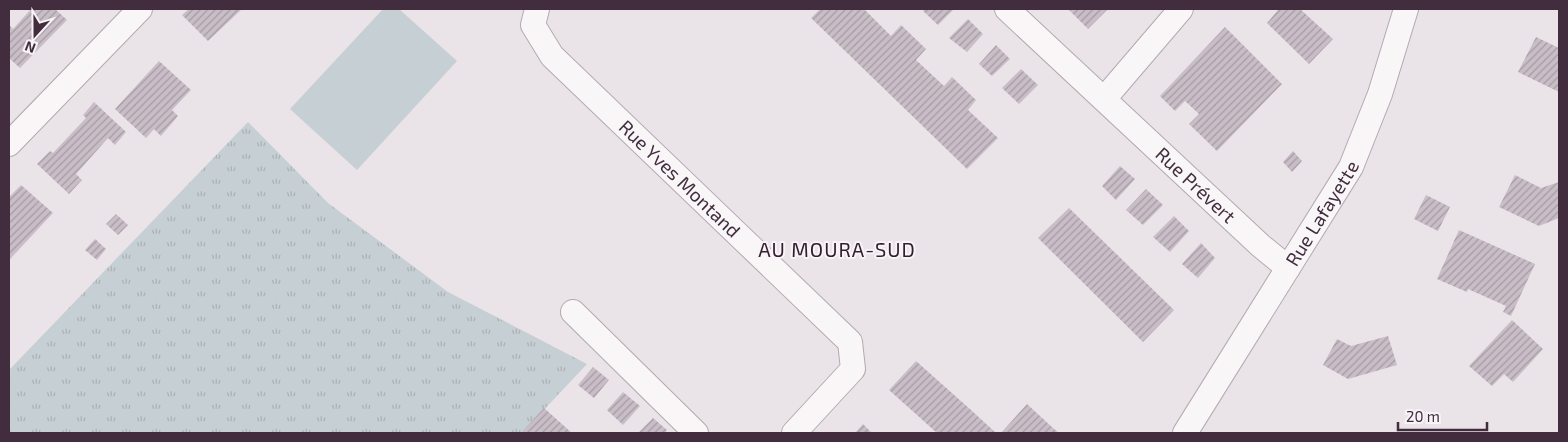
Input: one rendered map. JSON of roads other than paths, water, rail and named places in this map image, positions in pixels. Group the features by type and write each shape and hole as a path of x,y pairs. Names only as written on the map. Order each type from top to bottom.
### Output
{"street":[{"path":"9,144 140,9"},
{"name":"Rue Yves Montand","path":"537,9 533,25 552,56 850,342 854,369 794,433"},
{"name":"Rue Prévert","path":"1007,9 1261,246 1288,268"},
{"path":"1104,99 1181,9"},
{"name":"Rue Lafayette","path":"1185,433 1352,167 1380,94 1406,9"},
{"path":"573,312 696,433"}],"district":[{"name":"AU MOURA-SUD","path":"837,250"}]}
